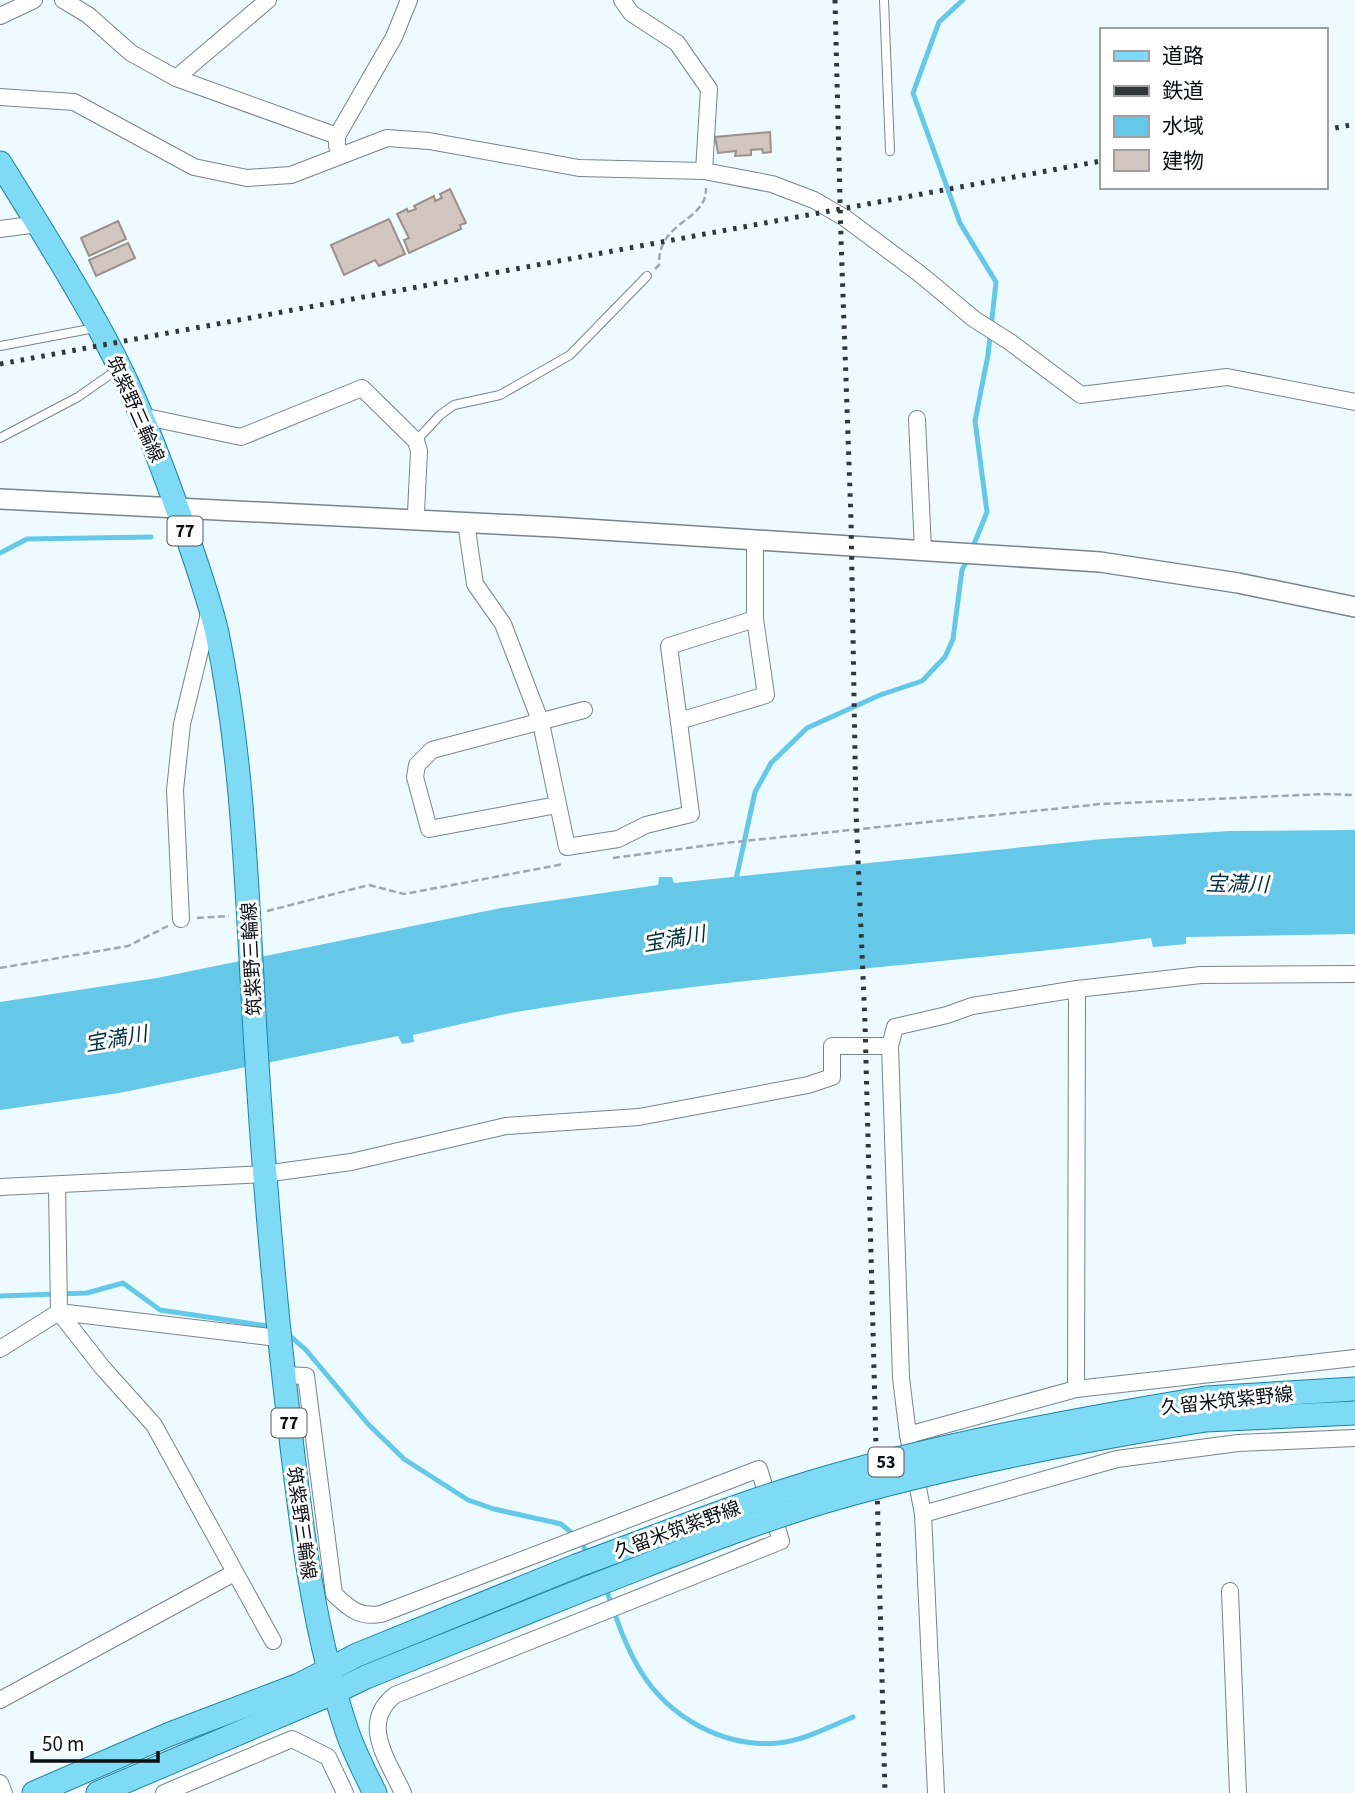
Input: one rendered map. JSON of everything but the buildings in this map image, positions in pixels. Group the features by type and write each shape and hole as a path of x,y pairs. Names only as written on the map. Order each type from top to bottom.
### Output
{"main road":[{"name":"筑紫野三輪線","path":"0,163 98,327 142,416 200,572 218,642 233,730 278,1338 303,1542 328,1670 348,1735 375,1793"},
{"name":"久留米筑紫野線","path":"34,1793 170,1734 299,1685 357,1655 576,1566 739,1506 846,1472 1009,1433 1355,1389"},
{"name":"久留米筑紫野線","path":"97,1793 366,1677 590,1587 749,1526 850,1494 1076,1443 1206,1409 1355,1413"}],"street":[{"path":"0,16 34,0"},
{"path":"63,0 88,15 131,53 176,78 337,136"},
{"path":"176,78 268,0"},
{"path":"337,155 337,136 394,37 410,0"},
{"path":"622,0 631,13 677,43 709,89 704,171"},
{"path":"0,96 74,102 194,167 247,178 291,175 337,155 387,138 429,141 579,168 704,171 772,184 814,200 873,238 976,320 1081,395 1227,377 1355,402"},
{"path":"0,229 38,224"},
{"path":"142,416 241,437 362,388 416,441 419,451 416,513"},
{"path":"917,419 923,550"},
{"path":"0,499 466,523 1100,562 1238,583 1355,607"},
{"path":"466,523 475,584 503,624 541,723 567,847 618,839 646,825 691,814 669,646 755,619"},
{"path":"679,721 766,695 755,619 755,540"},
{"path":"181,919 175,790 182,724 210,609"},
{"path":"557,805 429,829 415,777 417,765 432,750 450,744 584,710"},
{"path":"936,1793 923,1514 908,1435 901,1378 890,1046 895,1027 947,1015 972,1006 1077,989 1201,975 1355,974"},
{"path":"1076,1390 1077,989"},
{"path":"0,1187 264,1174 351,1162 506,1126 639,1117 832,1077 832,1046 890,1046"},
{"path":"57,1185 59,1312 102,1367 154,1425 234,1573 274,1640"},
{"path":"0,1349 59,1312 278,1338"},
{"path":"908,1435 1076,1390 1355,1358"},
{"path":"283,1375 306,1376 334,1594 358,1614 381,1614 759,1469 781,1541 395,1695 383,1703 377,1717 377,1736 403,1793"},
{"path":"923,1514 1117,1459 1238,1443 1355,1438"},
{"path":"0,1700 234,1573"},
{"path":"1230,1591 1238,1793"},
{"path":"164,1793 292,1739 328,1757 345,1793"},
{"path":"0,1783 4,1793"}],"lane":[{"path":"884,0 890,151"},
{"path":"416,441 440,415 454,405 500,395 570,355 648,276"},
{"path":"0,346 98,327"},
{"path":"0,438 78,397 120,368"}],"path":[{"path":"648,276 659,265 659,251 671,230 702,204 706,192 704,171"},
{"path":"609,859 725,843 1101,804 1355,795"},
{"path":"0,968 128,946 181,919 249,926 369,885 404,894 570,864"}],"water":[{"name":"宝満川","path":"1355,830 1355,934 1186,937 1186,944 1153,947 1151,938 600,999 508,1014 413,1035 414,1042 402,1044 398,1036 119,1093 0,1110 0,1002 157,978 501,908 658,885 659,877 672,877 674,883 1102,839 1229,831"}],"waterway":[{"path":"963,0 939,22 913,93 960,223 996,282 988,355 975,421 987,512 972,549"},
{"path":"0,553 27,539 151,537"},
{"path":"735,884 755,792 771,763 807,728 880,695 922,681 945,657 953,639 962,570 968,558"},
{"path":"0,1296 87,1293 123,1283 160,1310 274,1327"},
{"path":"288,1334 306,1350 368,1424 404,1459 468,1500 494,1509 561,1524 578,1538 589,1556"},
{"path":"605,1586 640,1670 666,1702 699,1726 737,1740 778,1743 807,1736 853,1717"}],"railway":[{"path":"835,0 885,1793"},
{"path":"1327,130 1355,124"},
{"path":"0,364 1100,161"}]}
